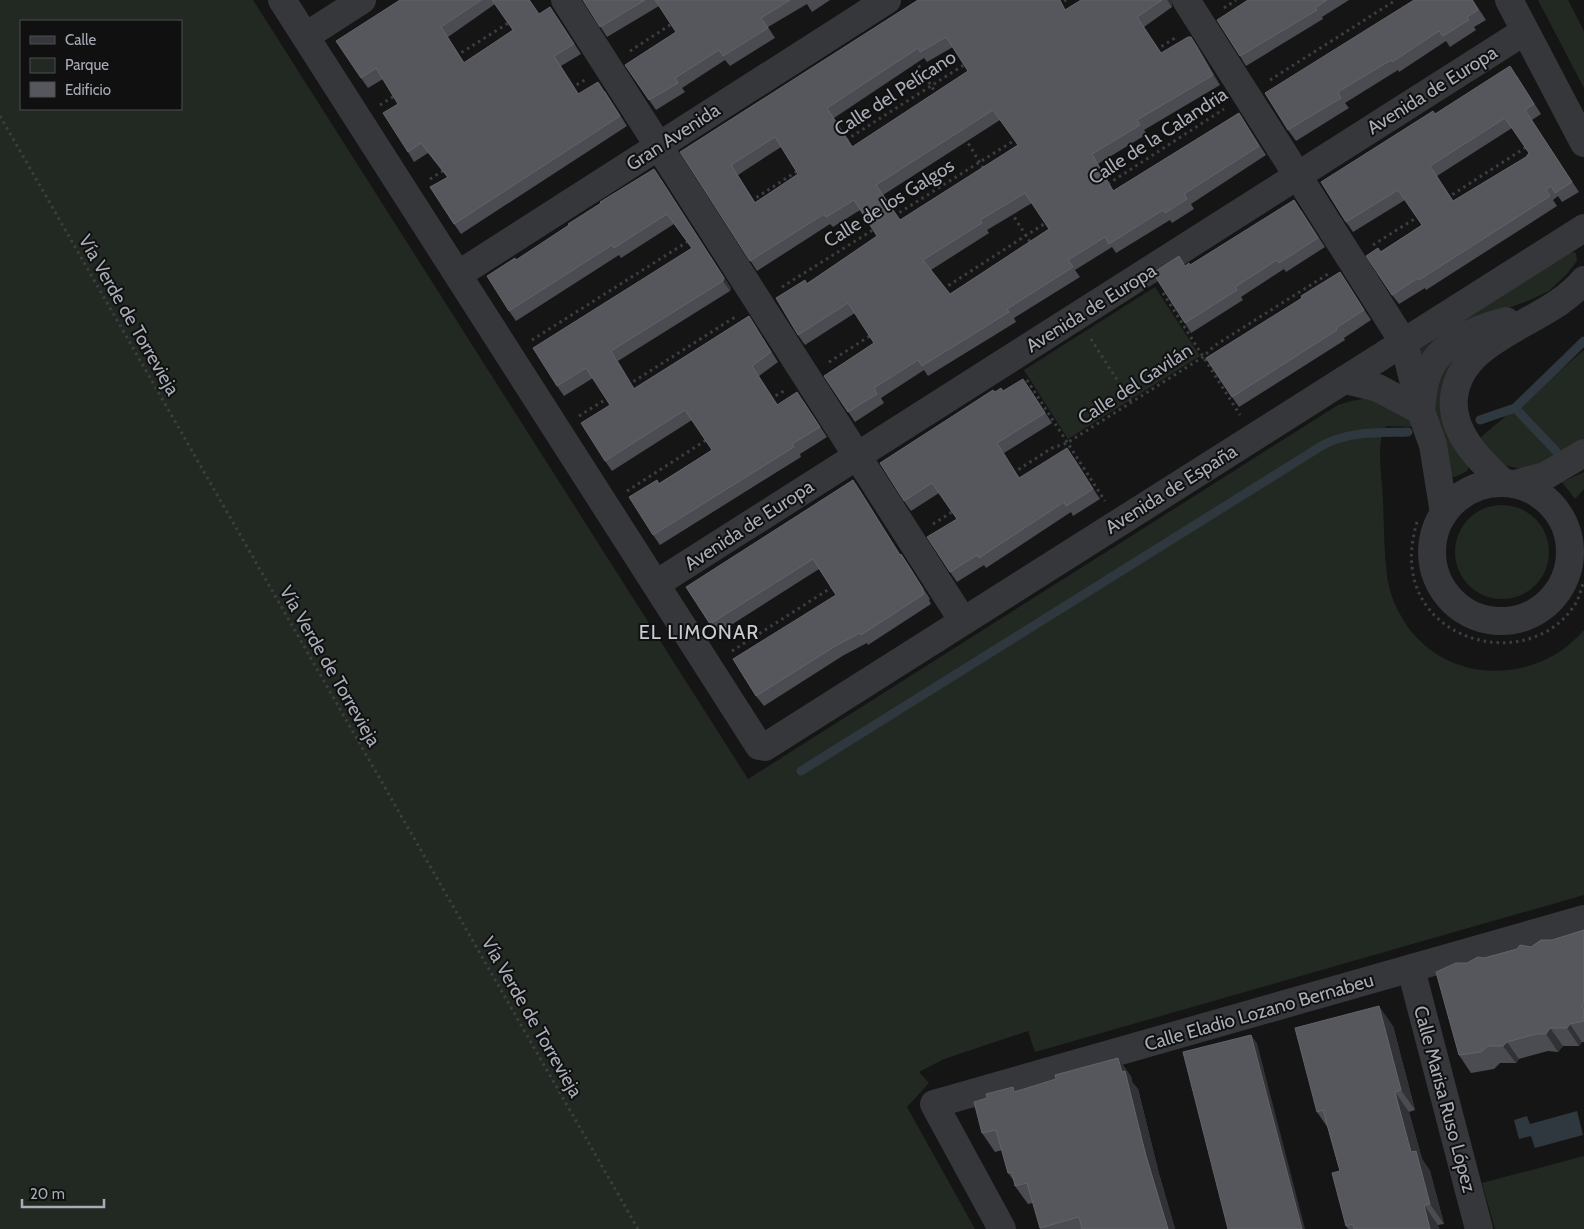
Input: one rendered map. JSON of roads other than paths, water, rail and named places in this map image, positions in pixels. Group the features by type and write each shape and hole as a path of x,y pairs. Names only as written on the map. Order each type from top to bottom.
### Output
{"street":[{"path":"282,0 656,584"},
{"path":"306,36 362,0"},
{"path":"565,0 963,621"},
{"name":"Gran Avenida","path":"459,274 887,0"},
{"path":"1186,0 1404,343 1421,411 1433,445 1444,513"},
{"path":"1509,0 1584,143"},
{"name":"Avenida de Europa","path":"656,584 1525,31"},
{"name":"Avenida de España","path":"656,584 759,746 765,748 1584,228"},
{"path":"1573,570 1569,537 1555,509 1530,489 1509,484 1484,465 1466,441 1457,423 1454,403 1455,390 1467,363 1477,353 1564,301 1584,280"},
{"path":"1421,411 1428,371 1437,356 1449,344 1492,325 1544,313"},
{"path":"1345,380 1378,388 1421,411"},
{"path":"1584,453 1544,476 1509,484 1486,484 1470,490 1455,500 1444,513 1435,530 1431,550 1434,569 1441,587 1453,602 1469,614 1487,620 1507,621 1526,617 1543,607 1557,593 1573,570 1584,522"},
{"name":"Calle Eladio Lozano Bernabeu","path":"1002,1229 934,1104 1584,919"},
{"name":"Calle Marisa Ruso López","path":"1411,969 1479,1229"}],"waterway":[{"path":"1480,420 1515,408 1584,341"},
{"path":"1515,408 1556,451"},
{"path":"801,771 1323,445 1333,440 1354,435 1408,432"}],"district":[{"name":"EL LIMONAR","path":"699,632"}]}
